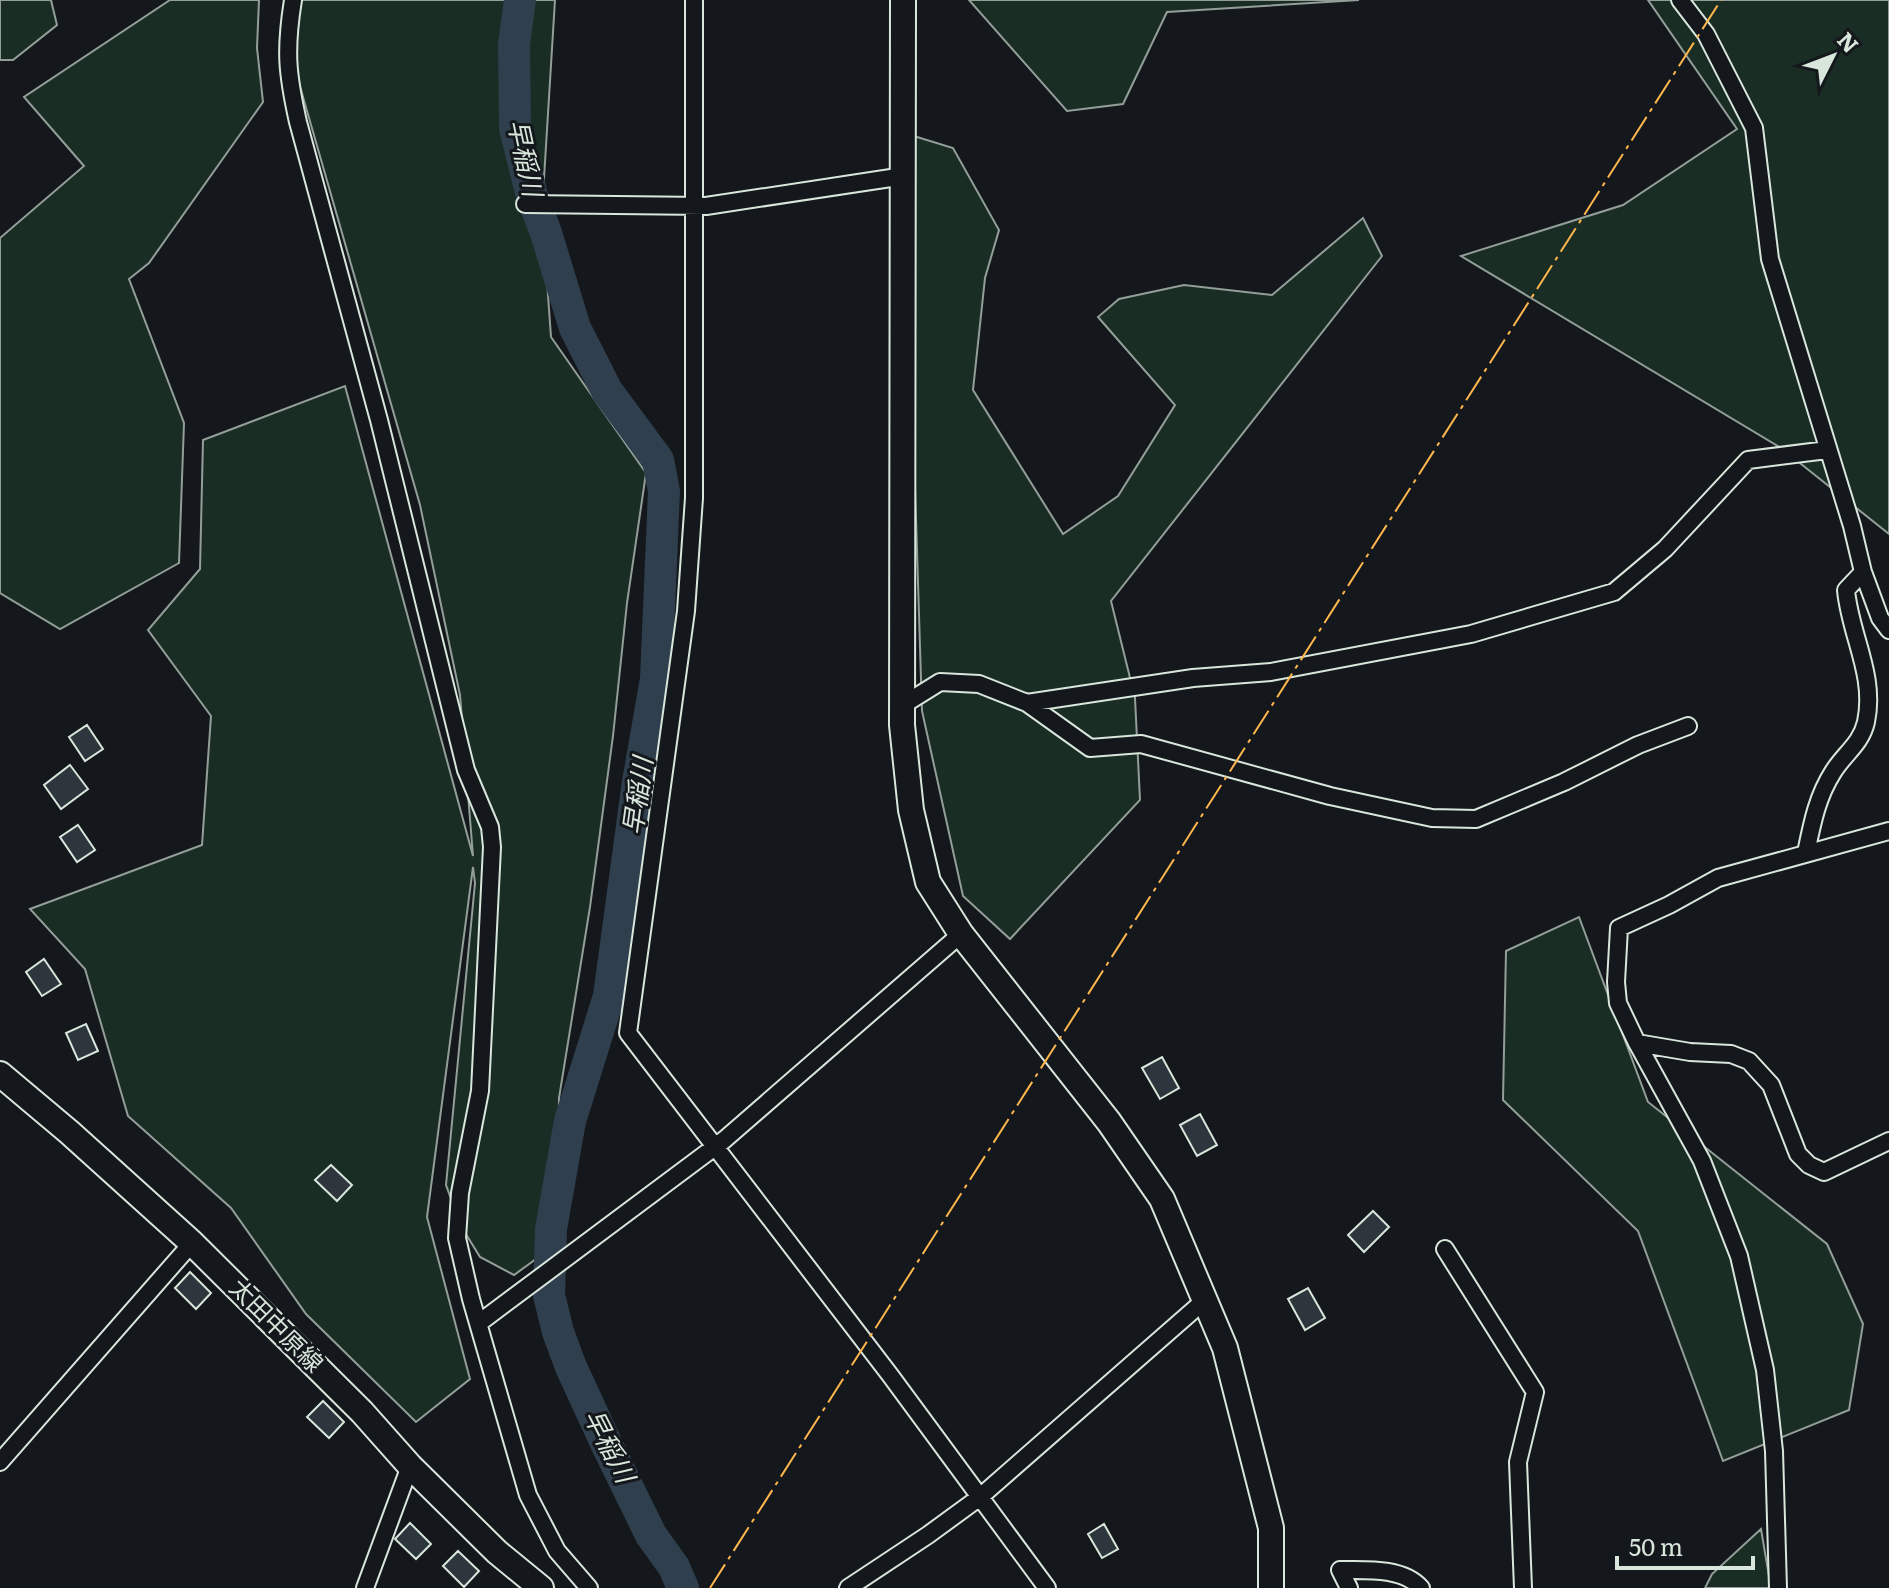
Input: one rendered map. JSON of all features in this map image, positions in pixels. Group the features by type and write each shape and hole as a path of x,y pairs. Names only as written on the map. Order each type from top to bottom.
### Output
{"street":[{"path":"293,0 287,41 287,74 298,122 379,420 466,770 490,827 492,847 480,1091 460,1193 457,1238 471,1299 528,1495 557,1551 589,1588"},
{"path":"694,0 694,498 686,611 628,1033 1047,1588"},
{"path":"903,0 902,725 918,849 928,882 961,934 1109,1122 1162,1199 1225,1348 1271,1528 1271,1588"},
{"path":"1680,0 1706,34 1754,128 1770,259 1852,526 1863,572 1880,618 1889,630"},
{"path":"525,204 706,206 904,176"},
{"path":"1027,703 1193,678 1271,672 1471,634 1614,592 1665,549 1748,460 1827,450"},
{"path":"1806,853 1817,802 1834,770 1861,739 1866,721 1867,675 1846,590 1863,572"},
{"path":"903,705 940,682 979,684 1027,703 1090,748 1141,744 1330,796 1432,818 1476,819 1564,782 1638,745 1688,726"},
{"path":"1778,1588 1774,1451 1765,1370 1739,1256 1702,1161 1618,1003 1619,928 1718,878 1889,831"},
{"path":"479,1323 715,1145 961,934"},
{"path":"1637,1043 1690,1052 1731,1054 1749,1061 1771,1085 1798,1154 1809,1165 1824,1172 1889,1141"},
{"name":"太田中原線","path":"0,1074 192,1243 362,1412 410,1466 497,1552 541,1588"},
{"path":"0,1462 192,1243"},
{"path":"1445,1249 1535,1392 1518,1462 1523,1588"},
{"path":"848,1588 980,1497 1205,1300"},
{"path":"365,1588 410,1466"},
{"path":"1349,1588 1340,1570 1373,1570 1413,1578 1421,1588"}],"green space":[{"path":"0,0 51,0 57,25 13,60 0,60"},
{"path":"170,0 259,0 257,48 263,102 149,263 129,279 184,423 179,563 60,629 0,593 0,238 84,166 24,97"},
{"path":"288,0 555,0 542,211 551,337 646,473 590,907 559,1098 558,1243 514,1275 480,1257 461,1226 446,1185 475,883 473,867 427,1217 470,1379 416,1422 306,1314 231,1208 128,1116 85,969 30,909 202,845 211,716 148,630 200,569 203,440 345,386 473,856 460,695 420,505 295,69"},
{"path":"969,0 1359,0 1167,12 1123,104 1067,111"},
{"path":"1648,0 1889,0 1889,534 1781,448 1461,256 1623,205 1737,129"},
{"path":"904,133 953,148 999,230 985,278 973,390 1063,534 1118,496 1175,405 1098,317 1119,299 1184,285 1272,295 1363,218 1382,256 1111,601 1135,698 1140,800 1010,939 963,896 922,711"},
{"path":"1579,917 1648,1102 1827,1244 1863,1324 1849,1410 1723,1461 1638,1231 1503,1100 1506,951"},
{"path":"1761,1529 1771,1588 1705,1588 1712,1574"}],"building":[{"path":"87,725 103,749 85,761 69,737"},
{"path":"70,765 88,789 61,809 44,785"},
{"path":"78,825 95,850 77,862 60,837"},
{"path":"44,959 61,984 42,996 26,972"},
{"path":"86,1024 98,1051 78,1060 66,1033"},
{"path":"1162,1057 1179,1088 1160,1099 1142,1068"},
{"path":"1200,1114 1217,1145 1197,1156 1180,1125"},
{"path":"331,1165 352,1185 337,1201 315,1180"},
{"path":"1373,1211 1389,1227 1364,1252 1348,1235"},
{"path":"190,1272 211,1293 196,1309 175,1288"},
{"path":"1308,1288 1325,1318 1305,1330 1288,1299"},
{"path":"323,1401 344,1422 329,1438 307,1417"},
{"path":"410,1523 431,1544 416,1559 395,1539"},
{"path":"1104,1524 1118,1549 1102,1558 1088,1534"},
{"path":"458,1551 479,1571 464,1587 443,1566"}],"waterway":[{"name":"早稲川","path":"520,0 514,44 515,128 532,196 575,328 607,391 658,460 664,491 656,679 638,782 609,996 570,1121 551,1229 549,1295 571,1367 651,1535 674,1567 683,1588"}],"power":[{"path":"710,1588 1721,0"}]}
